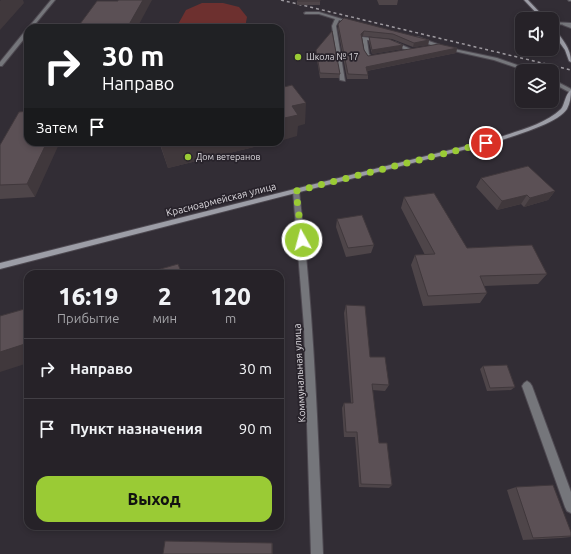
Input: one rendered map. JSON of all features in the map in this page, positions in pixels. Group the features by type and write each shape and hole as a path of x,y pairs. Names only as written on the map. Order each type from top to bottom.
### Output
{"street":[{"path":"33,24 53,0"},
{"path":"526,0 537,12"},
{"path":"306,13 319,13 337,19 357,23"},
{"path":"337,19 334,26 342,80"},
{"path":"559,24 571,24"},
{"path":"565,24 571,27"},
{"path":"0,65 24,36"},
{"path":"383,41 364,38 367,54 370,58 384,56"},
{"path":"416,38 438,46 515,66"},
{"path":"559,39 567,50 571,61"},
{"path":"390,41 411,50"},
{"path":"425,48 438,46"},
{"path":"398,53 418,49"},
{"path":"559,85 571,92"},
{"name":"Красноармейская улица","path":"0,266 500,139 545,123 564,108 571,92"},
{"name":"Коммунальная улица","path":"296,191 302,240 312,405 317,554"},
{"path":"527,386 571,507"}],"shaded area":[{"path":"202,3 223,3 239,7 247,17 246,24 178,24 186,10"}],"building":[{"path":"143,0 129,24 80,24 97,1"},
{"path":"297,0 320,0 320,1 298,1"},
{"path":"344,18 429,40 414,43 393,34 364,31 361,34 364,50 368,56 439,44 457,48 366,67 368,75 348,74 338,24"},
{"path":"332,31 340,74 320,73 316,50"},
{"path":"369,37 389,39 403,45 372,50"},
{"path":"292,85 306,103 292,106 298,115 284,118 284,87"},
{"path":"24,111 24,146 45,146 27,184 0,185 0,145 19,112"},
{"path":"528,166 555,191 530,198 527,195 502,201 481,178"},
{"path":"434,193 467,248 532,245 547,274 480,276 487,293 428,296 415,255 435,254 404,197"},
{"path":"362,215 374,245 348,248 337,219"},
{"path":"178,264 180,270 157,270"},
{"path":"346,305 365,306 370,357 385,357 389,385 372,384 379,443 387,443 392,485 361,484 357,432 346,432 344,403 353,403"},
{"path":"24,309 24,344 0,352 0,316"},
{"path":"507,365 515,387 490,388 483,366"},
{"path":"553,485 571,532 571,536 533,538 516,487"},
{"path":"165,541 272,543 272,554 163,554"}],"railway":[{"path":"281,0 571,70"}],"place":[{"name":"Школа № 17","path":"298,57"},
{"name":"Дом ветеранов","path":"188,157"}],"route":[{"path":"302,240 296,191 486,143"}]}
